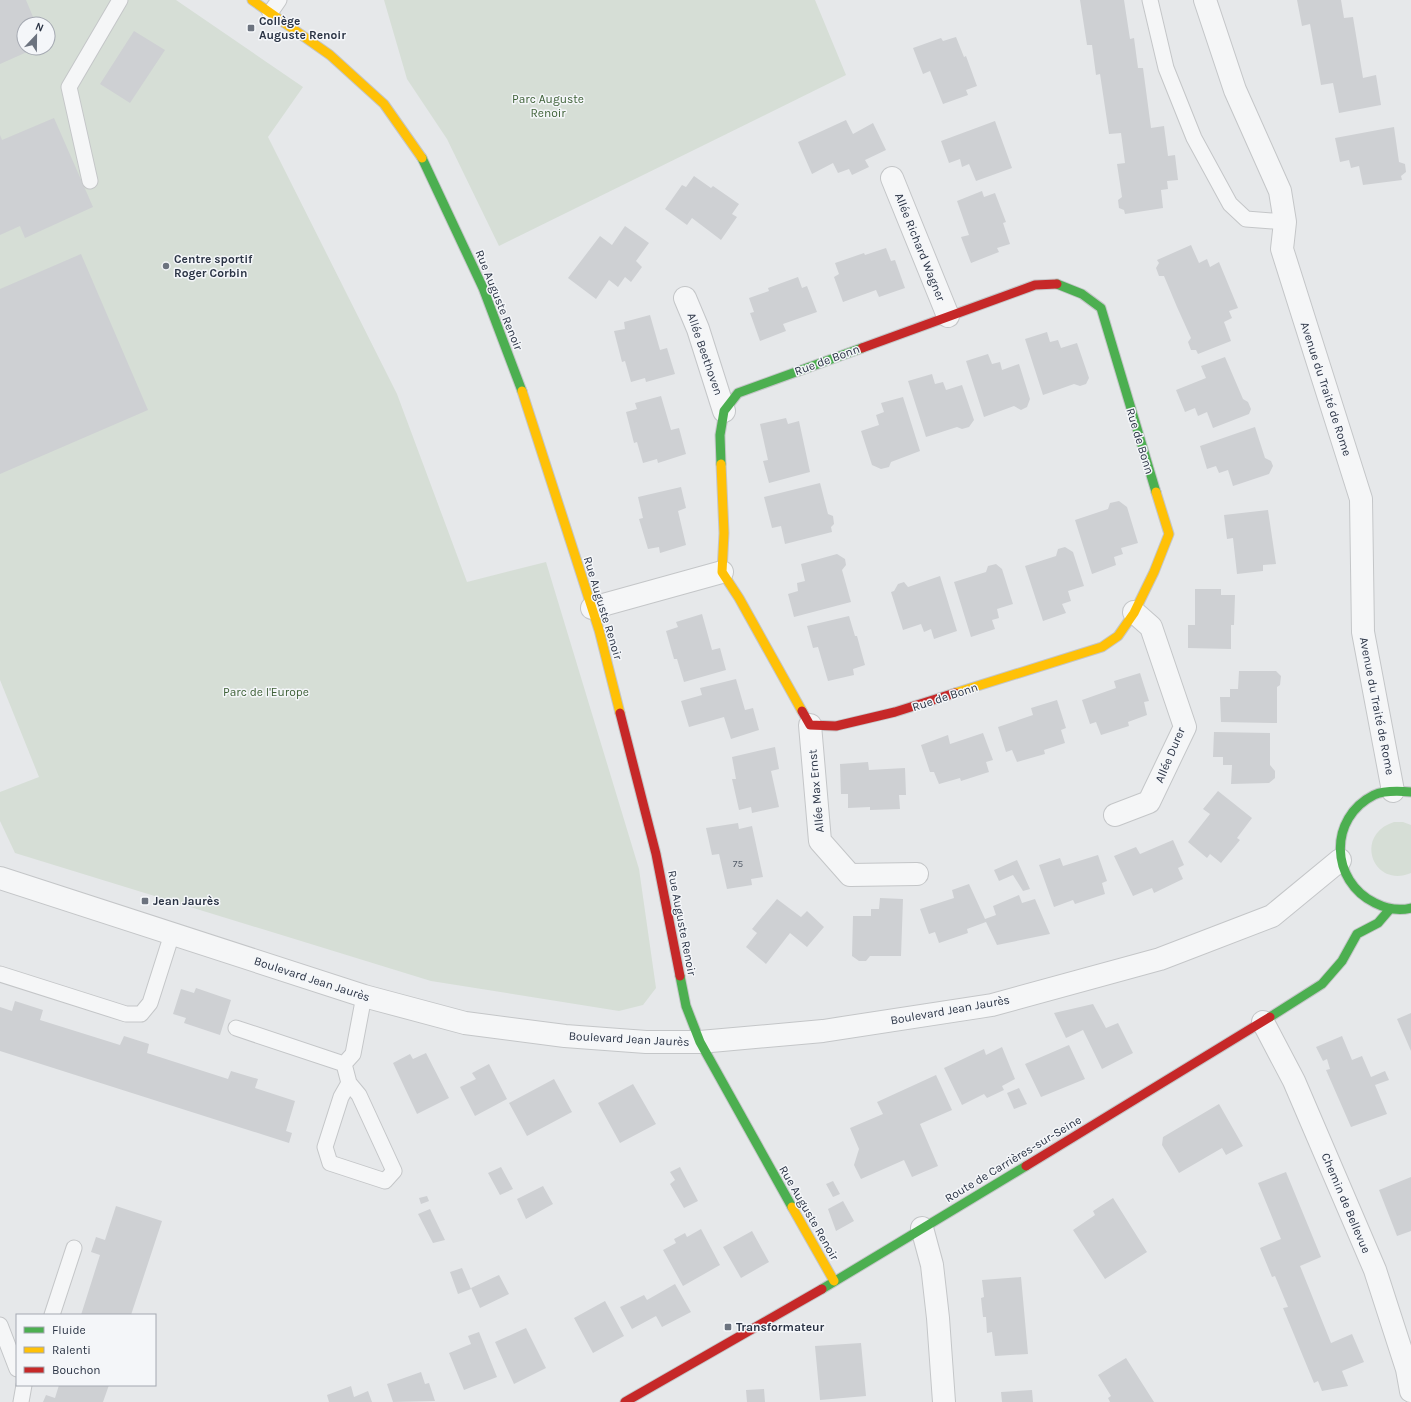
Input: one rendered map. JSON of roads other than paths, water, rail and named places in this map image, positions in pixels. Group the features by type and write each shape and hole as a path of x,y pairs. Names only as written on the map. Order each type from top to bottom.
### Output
{"street":[{"name":"Rue Auguste Renoir","path":"252,0 330,55 384,104 424,160 452,216 480,281 514,368 592,608 619,704 656,854 686,1006 700,1042 834,1281"},
{"name":"Avenue du Traité de Rome","path":"1205,0 1235,90 1260,142 1280,191 1285,222 1282,249 1361,499 1363,632 1402,791"},
{"name":"Allée Richard Wagner","path":"892,178 948,316"},
{"name":"Rue de Bonn","path":"722,572 724,533 720,435 724,411 738,393 1035,285 1057,284 1082,294 1101,308 1122,382 1169,534 1163,555 1134,612 1119,635 1102,647 895,712 836,726 810,725"},
{"name":"Allée Beethoven","path":"685,298 698,328 724,411"},
{"path":"592,608 722,572 739,598 810,725"},
{"name":"Allée Durer","path":"1115,814 1149,802 1185,727 1151,627 1134,612"},
{"name":"Allée Max Ernst","path":"810,725 820,841 850,875 917,874"},
{"path":"1402,791 1375,796 1358,806 1346,822 1340,841 1340,860 1346,878 1357,893 1372,904 1390,909 1411,908"},
{"name":"Boulevard Jean Jaurès","path":"0,878 364,996 465,1023 646,1042 700,1042 823,1031 992,1005 1160,959 1272,916 1340,860"},
{"name":"Route de Carrières-sur-Seine","path":"625,1402 666,1380 834,1281 1263,1022 1322,984 1342,961 1358,934 1378,923 1390,909"},
{"name":"Chemin de Bellevue","path":"1263,1022 1294,1081 1375,1270 1407,1369 1411,1391"},
{"path":"922,1228 932,1264 938,1318 944,1402"}],"lane":[{"path":"90,181 69,86 120,0"},
{"path":"270,12 279,0"},
{"path":"1150,0 1166,68 1194,138 1230,204 1246,219 1285,222"},
{"path":"0,974 126,1014 141,1014 150,1003 172,934"},
{"path":"344,1064 353,1054 364,996"},
{"path":"236,1028 344,1064"},
{"path":"344,1064 349,1083 359,1095 394,1171 385,1181 330,1163 325,1147 341,1097 349,1083"},
{"path":"52,1314 74,1248"},
{"path":"0,1325 16,1366"},
{"path":"21,1402 24,1386"}],"place":[{"name":"Collège Auguste Renoir","path":"251,28"},
{"name":"Centre sportif Roger Corbin","path":"166,266"},
{"name":"Jean Jaurès","path":"145,901"},
{"name":"Transformateur","path":"728,1327"}],"park label":[{"name":"Parc Auguste Renoir","path":"548,106"},
{"name":"Parc de l'Europe","path":"266,692"}]}
